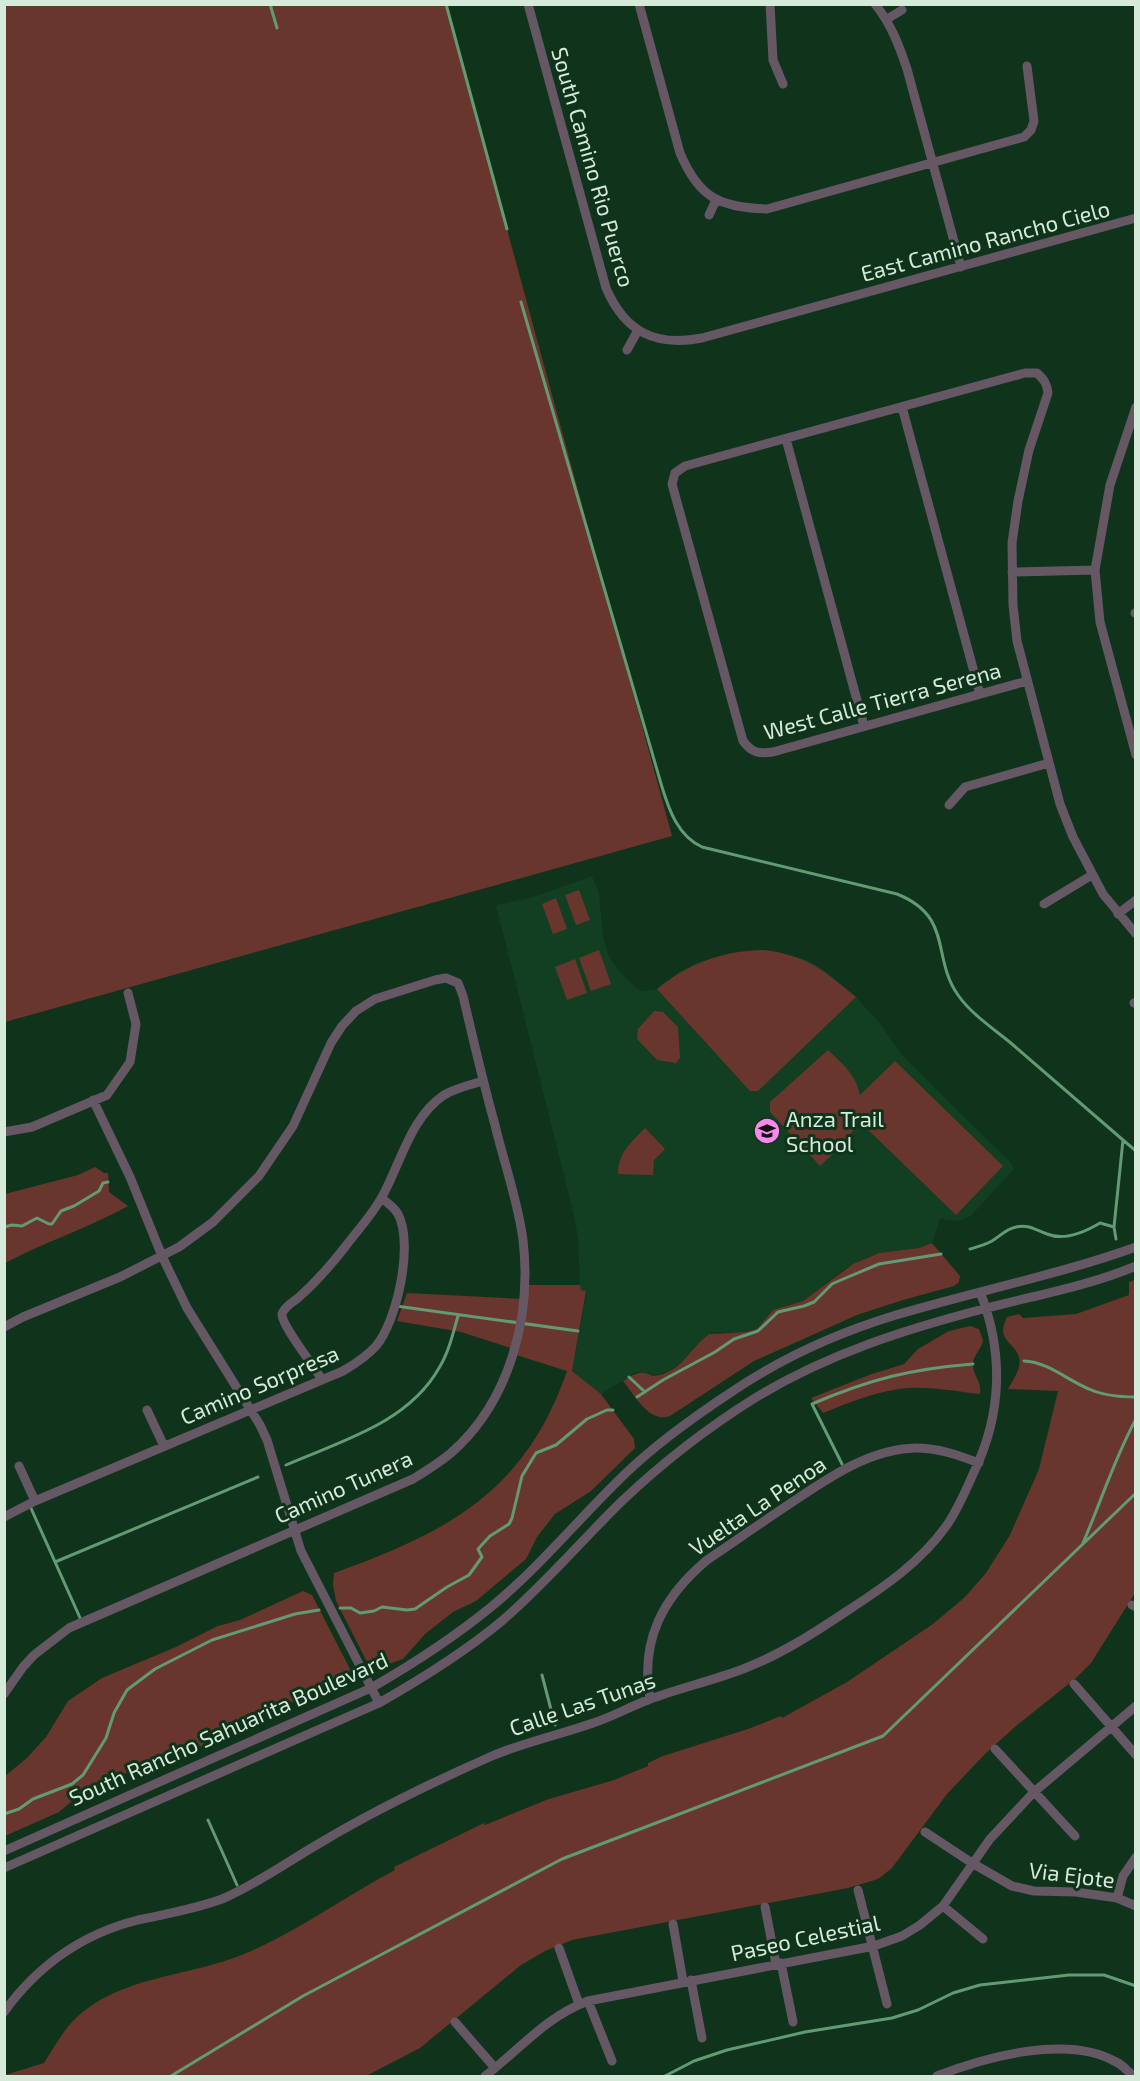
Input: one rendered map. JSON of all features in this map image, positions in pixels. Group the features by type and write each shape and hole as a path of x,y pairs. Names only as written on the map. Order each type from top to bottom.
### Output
{"street":[{"name":"South Camino Rio Puerco","path":"528,4 606,288 620,313 638,330"},
{"path":"639,4 680,153 687,169 699,187 716,200 738,208 767,209 1024,137 1031,130 1034,121 1027,66"},
{"path":"770,4 772,60 783,84"},
{"path":"875,4 887,19 908,69 961,267"},
{"path":"887,19 902,10"},
{"path":"709,215 716,200"},
{"name":"East Camino Rancho Cielo","path":"638,330 665,340 682,342 1136,218"},
{"path":"627,350 638,330"},
{"path":"864,726 786,439 1025,373 1037,373 1043,378 1048,393 1029,450 1012,543 1017,641 1060,804 1073,837 1092,875 1118,914 1136,934"},
{"path":"902,407 980,694"},
{"path":"1136,407 1110,485 1095,570 1100,622 1136,756"},
{"name":"West Calle Tierra Serena","path":"786,439 685,466 675,473 672,484 743,741 748,748 754,752 772,752 1027,681"},
{"path":"1012,572 1095,570"},
{"path":"949,805 965,787 1049,763"},
{"path":"1044,904 1092,875"},
{"path":"1118,914 1136,900"},
{"name":"Camino Tunera","path":"4,1694 34,1655 69,1628 413,1479 452,1453 481,1421 504,1381 511,1362 521,1320 524,1291 523,1249 518,1214 483,1081 464,996 458,983 446,978 435,980 375,999 356,1011 331,1043 293,1126 259,1176 213,1222 179,1247 162,1256"},
{"path":"5,1130 32,1127 107,1095 130,1062 136,1024 128,993"},
{"path":"322,1380 286,1328 282,1314 284,1309 303,1294 342,1251 381,1198 417,1125 427,1110 456,1089 483,1081"},
{"path":"93,1100 130,1177 162,1256 187,1308 251,1409 267,1440 294,1530 311,1573 379,1703"},
{"name":"Camino Sorpresa","path":"4,1517 35,1501 343,1371 362,1359 376,1346 388,1327 404,1267 404,1234 399,1215 381,1198"},
{"name":"South Rancho Sahuarita Boulevard","path":"4,1851 371,1688 421,1658 492,1606 657,1445 734,1390 782,1363 847,1333 896,1315 1087,1264 1136,1247"},
{"path":"4,1327 120,1277 162,1256"},
{"name":"South Rancho Sahuarita Boulevard","path":"4,1868 379,1703 439,1668 504,1619 651,1474 677,1452 757,1396 854,1348 920,1326 1088,1282 1136,1266"},
{"name":"Calle Las Tunas","path":"4,2012 24,1986 50,1962 90,1937 117,1926 206,1905 267,1876 371,1814 435,1781 527,1743 594,1723 650,1699 743,1669 807,1637 899,1575 919,1558 947,1525 979,1463 992,1426 997,1388 997,1365 994,1334 981,1292"},
{"path":"147,1410 164,1446"},
{"name":"Vuelta La Penoa","path":"650,1699 646,1665 653,1633 671,1597 681,1584 707,1560 820,1483 884,1453 901,1449 930,1448 979,1463"},
{"path":"20,1466 35,1501"},
{"path":"1074,1684 1136,1755"},
{"name":"Paseo Celestial","path":"489,2074 544,2025 561,2013 584,2002 687,1980 874,1946 902,1936 920,1926 943,1905 990,1839 1034,1792 1136,1706"},
{"path":"995,1749 1075,1836"},
{"name":"Via Ejote","path":"925,1832 1012,1886 1034,1891 1076,1892 1117,1898 1136,1906"},
{"path":"1117,1898 1123,1876 1136,1857"},
{"path":"858,1890 888,2004"},
{"path":"943,1905 983,1939"},
{"path":"765,1906 793,2022"},
{"path":"673,1924 702,2038"},
{"path":"559,1948 612,2061"},
{"path":"455,2022 489,2074"},
{"path":"937,2076 976,2062 1021,2052 1072,2049 1098,2054 1118,2062 1134,2076"}],"shaded area":[{"path":"5,4 446,5 672,836 5,1022"},
{"name":"Anza Trail School","path":"592,876 599,893 603,937 608,954 619,971 635,987 643,991 657,989 679,972 696,963 731,953 763,950 807,960 823,969 856,997 880,1023 901,1054 1012,1164 1013,1170 971,1216 959,1221 940,1219 932,1243 919,1248 879,1253 865,1258 846,1268 803,1301 773,1310 757,1329 746,1332 714,1332 706,1336 688,1357 670,1371 653,1376 650,1373 637,1372 601,1394 572,1371 586,1296 586,1291 580,1288 578,1239 496,905 533,897"},
{"path":"579,890 590,920 576,925 565,895"},
{"path":"556,898 567,929 553,934 542,904"},
{"path":"599,950 611,984 591,991 579,958"},
{"path":"763,950 778,952 814,965 856,997 758,1091 750,1091 657,989 681,972 707,960 734,953"},
{"path":"575,959 587,993 567,1000 555,967"},
{"path":"654,1011 663,1012 678,1027 680,1058 676,1063 657,1060 637,1039 638,1029"},
{"path":"828,1050 852,1076 860,1095 895,1061 1003,1166 956,1215 859,1121 845,1143 820,1166 770,1112 770,1102"},
{"path":"645,1128 665,1149 654,1160 653,1175 618,1174 623,1154"},
{"path":"95,1167 108,1173 109,1192 128,1206 5,1263 5,1194 78,1175"},
{"path":"932,1243 960,1276 959,1282 954,1286 857,1315 754,1361 670,1416 655,1416 649,1412 623,1381 638,1373 653,1376 671,1370 709,1334 746,1332 757,1329 773,1310 803,1301 853,1264 879,1253 919,1248"},
{"path":"1135,1280 1135,1593 1091,1663 986,1753 947,1794 892,1868 878,1879 848,1888 572,1940 545,1951 521,1965 420,2048 366,2076 5,2076 44,2063 72,2022 90,2007 110,1995 154,1979 222,1962 264,1945 395,1870 394,1867 484,1823 485,1825 546,1800 614,1780 648,1766 648,1763 663,1756 781,1716 782,1718 847,1682 933,1624 965,1597 986,1573 1010,1535 1039,1469 1058,1391 1008,1389 1020,1361 1017,1352 1004,1336 1007,1317 1019,1314 1023,1318 1076,1314 1129,1295 1129,1282"},
{"path":"524,1285 580,1285 581,1290 586,1291 572,1371 601,1394 634,1439 635,1448 591,1491 555,1514 537,1537 526,1559 476,1601 453,1612 425,1634 403,1659 378,1668 366,1660 336,1601 333,1585 334,1573 413,1541 447,1523 478,1502 505,1477 529,1448 550,1413 567,1371 513,1354 514,1349 461,1332 397,1321 407,1293 523,1299"},
{"path":"970,1326 979,1329 983,1340 973,1362 980,1394 929,1388 899,1389 851,1402 823,1413 811,1398 904,1364 918,1349 949,1331"},
{"path":"303,1591 312,1595 350,1669 345,1687 326,1697 290,1702 251,1718 219,1742 207,1746 183,1748 83,1792 59,1812 5,1836 5,1776 27,1758 46,1737 68,1701 102,1678"}],"waterway":[{"path":"270,4 277,28"},
{"path":"446,4 507,229"},
{"path":"521,302 662,787 676,822 687,836 702,847 897,894 915,903 927,914 939,939 950,981 963,1002 1123,1140 1114,1227 1116,1239"},
{"path":"1123,1140 1136,1151"},
{"path":"4,1227 22,1226 37,1218 52,1224 61,1211 99,1191 103,1183 108,1182"},
{"path":"970,1249 987,1244 1009,1229 1021,1226 1054,1236 1067,1236 1100,1223 1114,1227"},
{"path":"637,1397 734,1339 758,1331 778,1312 814,1302 832,1284 879,1264 941,1254"},
{"path":"396,1306 578,1331"},
{"path":"286,1465 372,1428 410,1403 426,1387 439,1368 458,1316"},
{"path":"1024,1361 1049,1368 1094,1391 1136,1397"},
{"path":"842,1464 812,1404 891,1376 973,1364"},
{"path":"629,1377 645,1392"},
{"path":"340,1608 351,1608 360,1613 382,1607 415,1609 469,1575 482,1557 478,1549 490,1536 509,1524 522,1476 536,1453 556,1445 587,1419 607,1410 613,1410"},
{"path":"1083,1543 1114,1465 1136,1419"},
{"path":"55,1562 258,1477"},
{"path":"171,2076 303,1996 562,1859 883,1736 1136,1493"},
{"path":"30,1506 81,1620"},
{"path":"4,1814 19,1809 33,1799 72,1784 83,1775 106,1738 114,1713 127,1690 155,1669 212,1640 295,1614 319,1610"},
{"path":"542,1675 555,1725"},
{"path":"208,1820 237,1885"},
{"path":"665,2076 694,2061 727,2050 805,2032 892,2018 918,2010 953,1993 980,1985 1069,1975 1104,1975 1136,1986"}],"place":[{"name":"Anza Trail School","path":"767,1131"}]}
